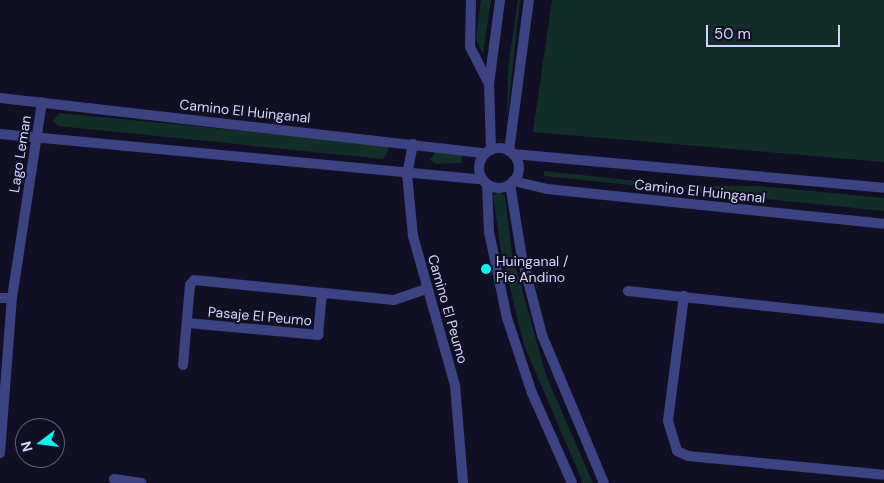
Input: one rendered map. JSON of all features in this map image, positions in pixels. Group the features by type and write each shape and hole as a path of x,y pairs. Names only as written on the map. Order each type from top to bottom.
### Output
{"street":[{"path":"471,0 470,47 488,84"},
{"path":"500,0 488,84 488,151 479,166 485,182 489,232 507,318 532,393 572,483"},
{"path":"529,0 511,153 518,171 512,182 522,258 542,335 604,483"},
{"name":"Camino El Huinganal","path":"0,98 488,151"},
{"name":"Lago Leman","path":"0,454 12,298 42,102"},
{"path":"0,134 485,182 496,188 512,182"},
{"name":"Camino El Peumo","path":"413,144 407,174 413,236 426,289 457,393 463,483"},
{"path":"488,151 511,153"},
{"name":"Camino El Huinganal","path":"511,153 884,188"},
{"name":"Camino El Huinganal","path":"512,182 547,189 884,224"},
{"name":"Pasaje El Peumo","path":"183,366 190,285 194,280 394,300 426,289"},
{"path":"628,291 884,319"},
{"name":"Pasaje El Peumo","path":"187,323 318,335 322,293"},
{"path":"684,296 668,421 677,451 688,456 884,475"},
{"path":"0,298 12,298"},
{"path":"114,479 142,483"}],"green space":[{"path":"481,0 491,0 483,54 476,39"},
{"path":"518,0 520,0 507,120 508,69"},
{"path":"552,0 884,0 884,162 533,132"},
{"path":"59,113 385,145 389,149 383,159 58,126 53,121"},
{"path":"435,152 457,152 462,156 461,163 436,164 430,160"},
{"path":"544,171 685,186 759,186 884,198 884,211 544,176"},
{"path":"499,192 505,196 512,254 546,375 593,483 583,483 524,345 501,251 493,195"}],"place":[{"name":"Huinganal / Pie Andino","path":"486,269"}]}
